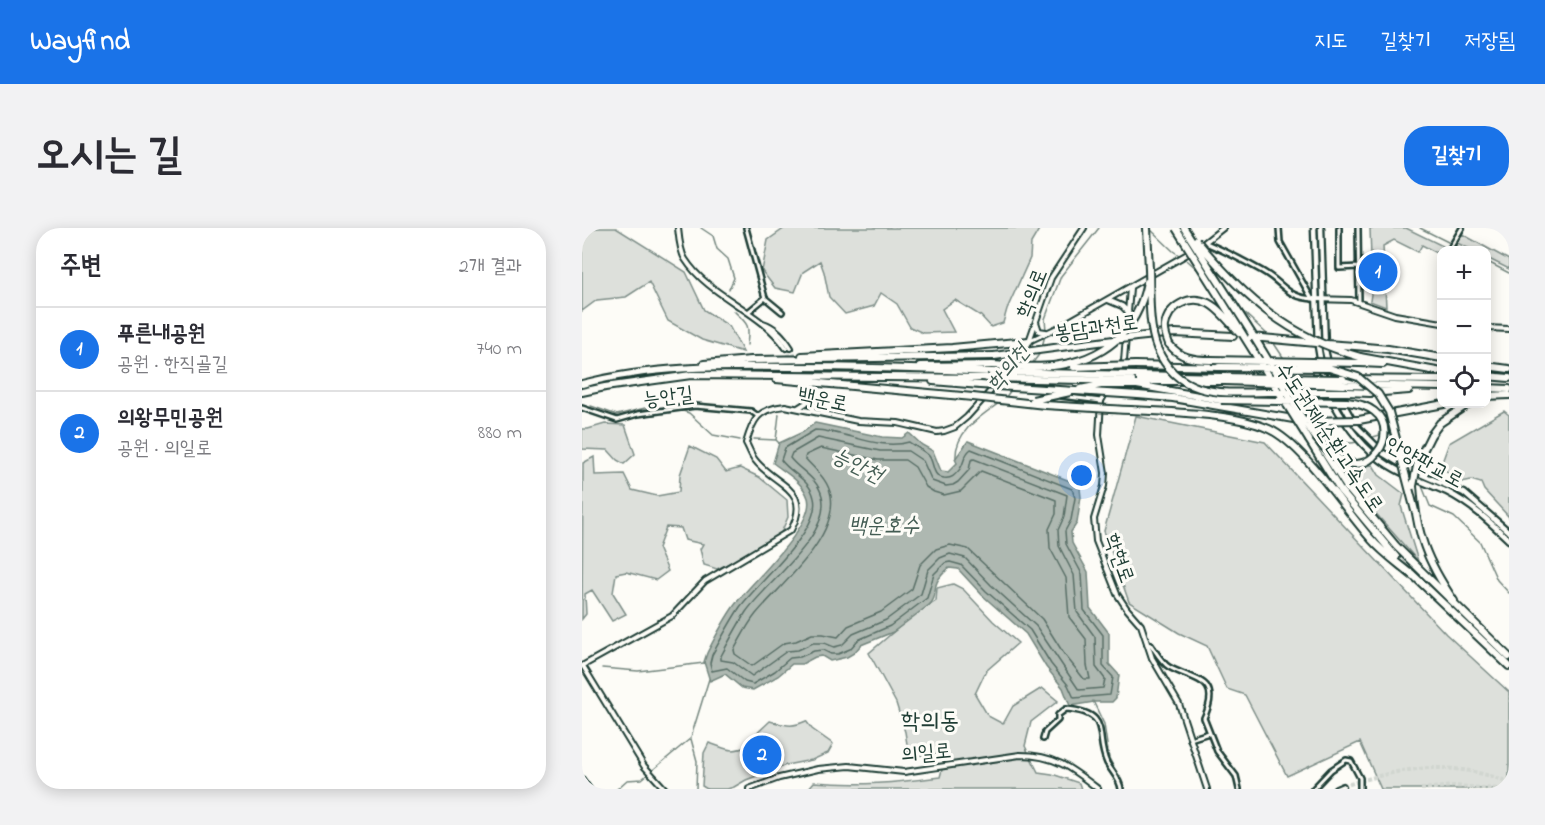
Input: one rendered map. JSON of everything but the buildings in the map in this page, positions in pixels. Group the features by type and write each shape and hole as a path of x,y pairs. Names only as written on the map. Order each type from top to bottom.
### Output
{"highway":[{"path":"1147,228 1154,336 1162,358 1180,378 1201,389 1222,393 1345,385 1370,393 1437,387"},
{"name":"수도권제1순환고속도로","path":"1176,228 1343,488 1413,576 1509,666"},
{"path":"1185,228 1238,287 1273,316 1316,341 1360,360"},
{"name":"수도권제1순환고속도로","path":"1185,228 1316,438 1343,488 1396,546 1509,657"},
{"path":"1051,366 1095,355 1122,335 1136,315 1142,301 1149,270"},
{"path":"1250,345 1211,304 1196,299 1187,300 1179,304 1168,316 1165,333 1169,344 1182,356 1191,359 1360,360 1437,371"},
{"name":"봉담과천로","path":"582,384 639,372 751,360 994,356 1175,333 1388,349 1437,357"},
{"path":"751,360 1029,341"},
{"path":"990,372 1051,366 1135,365 1329,368 1358,377 1378,394 1389,412 1426,552 1432,568 1461,612"},
{"name":"봉담과천로","path":"682,368 865,367 1135,380 1224,379 1345,385 1437,380"},
{"path":"1491,367 1509,369"},
{"name":"봉담과천로","path":"582,392 691,375 878,376 990,372"},
{"path":"733,375 1023,401 1045,405 1220,417 1261,425 1277,433 1301,454 1373,542 1413,576"},
{"name":"봉담과천로","path":"878,376 1138,395 1184,400 1302,421 1359,420 1437,405"},
{"path":"1491,378 1509,379"},
{"path":"1023,401 1057,396 1081,388 1135,380 1221,400 1366,405 1380,417 1385,434 1382,447 1370,460 1355,464 1348,464 1338,459 1316,438"},
{"path":"1491,388 1509,388"},
{"path":"1491,396 1509,395"},
{"path":"1415,511 1413,486 1423,449 1440,423 1462,408"}],"main road":[{"path":"678,228 685,259 725,297 761,322 786,348"},
{"name":"학의로","path":"1029,341 1051,278 1084,228"},
{"path":"1029,341 1130,288 1206,243 1223,228"},
{"name":"안양판교로","path":"1314,228 1314,299 1318,346 1326,388 1336,408 1357,437 1377,458 1468,504 1509,540"},
{"name":"안양판교로","path":"1322,228 1325,350 1334,389 1344,409 1363,435 1383,453 1412,470 1464,493 1509,532"},
{"name":"학현로","path":"1130,288 1124,362 1101,401 1099,446 1105,473 1104,486 1094,519 1094,530 1112,582 1127,609 1141,625 1152,658 1179,704 1207,789"},
{"path":"1314,299 1359,302 1395,315 1437,322"},
{"path":"1107,300 1117,303 1129,313"},
{"path":"761,322 772,326 791,348"},
{"path":"1036,322 1042,334"},
{"path":"1491,328 1509,330"},
{"name":"백운로","path":"758,416 774,407 785,406 813,409 858,421 898,423 937,432 947,430 967,417 1016,363 1029,341"},
{"path":"798,408 806,403 808,389 813,409"},
{"path":"808,396 813,409"},
{"path":"665,789 646,769 582,666 672,616 705,581 791,530 798,517 799,504 794,493 755,460 746,443 753,421 758,416"},
{"name":"의일로","path":"750,789 779,778 818,769 849,766 904,772 1020,755 1034,755 1063,763 1098,789"},
{"path":"582,779 589,789"},
{"path":"1336,789 1343,786"}],"street":[{"path":"746,228 765,298 782,312"},
{"path":"1279,228 1280,242 1314,299"},
{"path":"1339,228 1339,268 1359,267"},
{"path":"1358,228 1359,302"},
{"path":"1452,246 1462,228"},
{"path":"1206,243 1263,272 1277,281 1289,294 1301,299 1314,299"},
{"path":"748,312 765,298"},
{"path":"1016,363 1043,392 1049,395 1101,401"},
{"name":"능안길","path":"582,408 617,420 638,414 695,406 751,411 758,416"},
{"path":"1146,644 1151,645 1166,666 1199,678 1206,684 1210,697 1209,708 1204,717 1217,751 1236,776 1239,789"},
{"path":"1043,739 1045,732 1066,709 1078,710 1097,720 1101,728 1104,753 1121,789"},
{"path":"1190,739 1209,732"},
{"path":"1313,789 1331,770 1346,760 1351,761 1360,778 1360,789"}],"shaded area":[{"path":"582,228 616,228 686,272 704,310 729,326 743,352 702,340 668,321 649,282 626,297 597,300 582,311"},
{"path":"785,228 1040,228 1031,243 1030,258 1003,323 991,327 981,316 955,300 942,309 954,332 923,333 910,327 897,304 881,293 874,306 845,314 829,297 820,261 803,272 795,292 775,288 762,271 768,240"},
{"path":"1370,228 1406,228 1443,246 1437,246 1437,253 1422,245 1418,252 1394,240 1383,246 1386,307 1370,301 1372,288"},
{"path":"1462,234 1484,246 1463,246 1457,243"},
{"path":"1491,250 1509,260 1509,269 1491,260"},
{"path":"1504,411 1509,415 1509,517 1484,490 1481,483 1471,480 1457,483 1441,465 1449,443"},
{"path":"1136,416 1265,442 1446,634 1509,692 1509,789 1381,789 1360,742 1287,776 1245,695 1227,689 1207,646 1179,633 1129,602 1104,531"},
{"path":"605,424 625,425 635,454 624,464 608,450 582,449 582,429"},
{"path":"690,446 716,459 726,472 740,468 759,477 787,500 788,517 781,533 743,557 717,569 704,565 700,549 703,544 685,540 681,528 666,527 658,548 668,571 656,580 626,572 616,574 613,593 626,614 612,621 592,590 585,594 586,614 582,619 583,463 594,457 595,475 624,474 632,490 657,496 679,492 680,475"},
{"path":"1337,460 1355,467 1373,465 1379,475 1404,494 1401,506 1418,561 1363,499"},
{"path":"953,584 963,589 993,621 1018,643 986,671 975,694 988,716 1003,724 1013,706 1042,688 1058,701 1031,722 1025,746 1038,772 1079,783 1081,789 808,789 814,782 877,783 940,777 945,759 939,754 909,756 905,732 896,703 869,653 912,616 936,601 937,588"},
{"path":"770,721 792,725 806,721 812,729 833,744 828,753 812,760 786,765 734,787 707,789 702,786 704,753 709,743 737,750 748,746 751,739"}],"water":[{"name":"백운호수","path":"815,423 882,437 902,438 909,433 933,451 941,471 948,472 957,463 955,459 968,441 1075,483 1080,488 1081,497 1077,523 1071,532 1072,543 1088,572 1090,608 1109,633 1109,664 1119,675 1116,698 1112,702 1070,706 1063,688 1046,667 1026,634 982,595 958,569 949,568 938,580 934,598 929,605 893,632 861,645 847,657 830,661 822,656 802,664 792,664 778,676 753,690 742,688 725,674 710,681 704,662 721,627 737,602 782,552 803,522 808,509 806,492 794,478 773,463 779,443 803,432"}],"waterway":[{"path":"701,228 713,236 717,249 728,259 734,278 729,289"},
{"name":"학의천","path":"1046,330 1045,319 1061,276 1099,228"},
{"path":"1149,228 1200,272"},
{"path":"1420,228 1456,246"},
{"path":"1491,264 1509,273"},
{"path":"1239,308 1268,335"},
{"path":"734,311 747,325 747,345"},
{"name":"학의천","path":"1042,347 1045,335"},
{"path":"1273,342 1285,360"},
{"name":"학의천","path":"1031,365 1041,352"},
{"name":"학의천","path":"1005,398 1011,390"},
{"name":"학의천","path":"956,459 959,441 969,426 999,403"},
{"path":"1308,404 1317,418"},
{"name":"능안천","path":"591,406 617,415 645,408 672,407"},
{"name":"능안천","path":"680,410 689,413 713,435 740,440"},
{"path":"776,440 779,414"},
{"path":"1321,424 1336,439 1346,443 1357,442"},
{"path":"1370,438 1383,434"},
{"path":"1387,437 1395,443"},
{"name":"능안천","path":"754,439 776,440 779,443"},
{"path":"1402,450 1410,459 1414,469"},
{"path":"1420,481 1430,506 1454,517 1480,542 1497,580 1509,593"},
{"path":"602,668 638,671 704,663"},
{"path":"691,737 709,679"},
{"path":"1093,701 1104,724 1109,758 1125,789"},
{"path":"617,789 627,780 642,779 691,738"},
{"path":"691,739 697,761 696,789"}],"tunnel":[{"path":"786,348 792,361"},
{"path":"791,348 797,361"},
{"path":"1343,786 1387,774 1426,768 1465,770 1509,782"},
{"path":"1421,789 1454,786 1499,789"}],"place":[{"name":"푸른내공원","path":"1378,272"},
{"name":"의왕무민공원","path":"762,755"}],"district":[{"name":"학의동","path":"930,720"}]}
